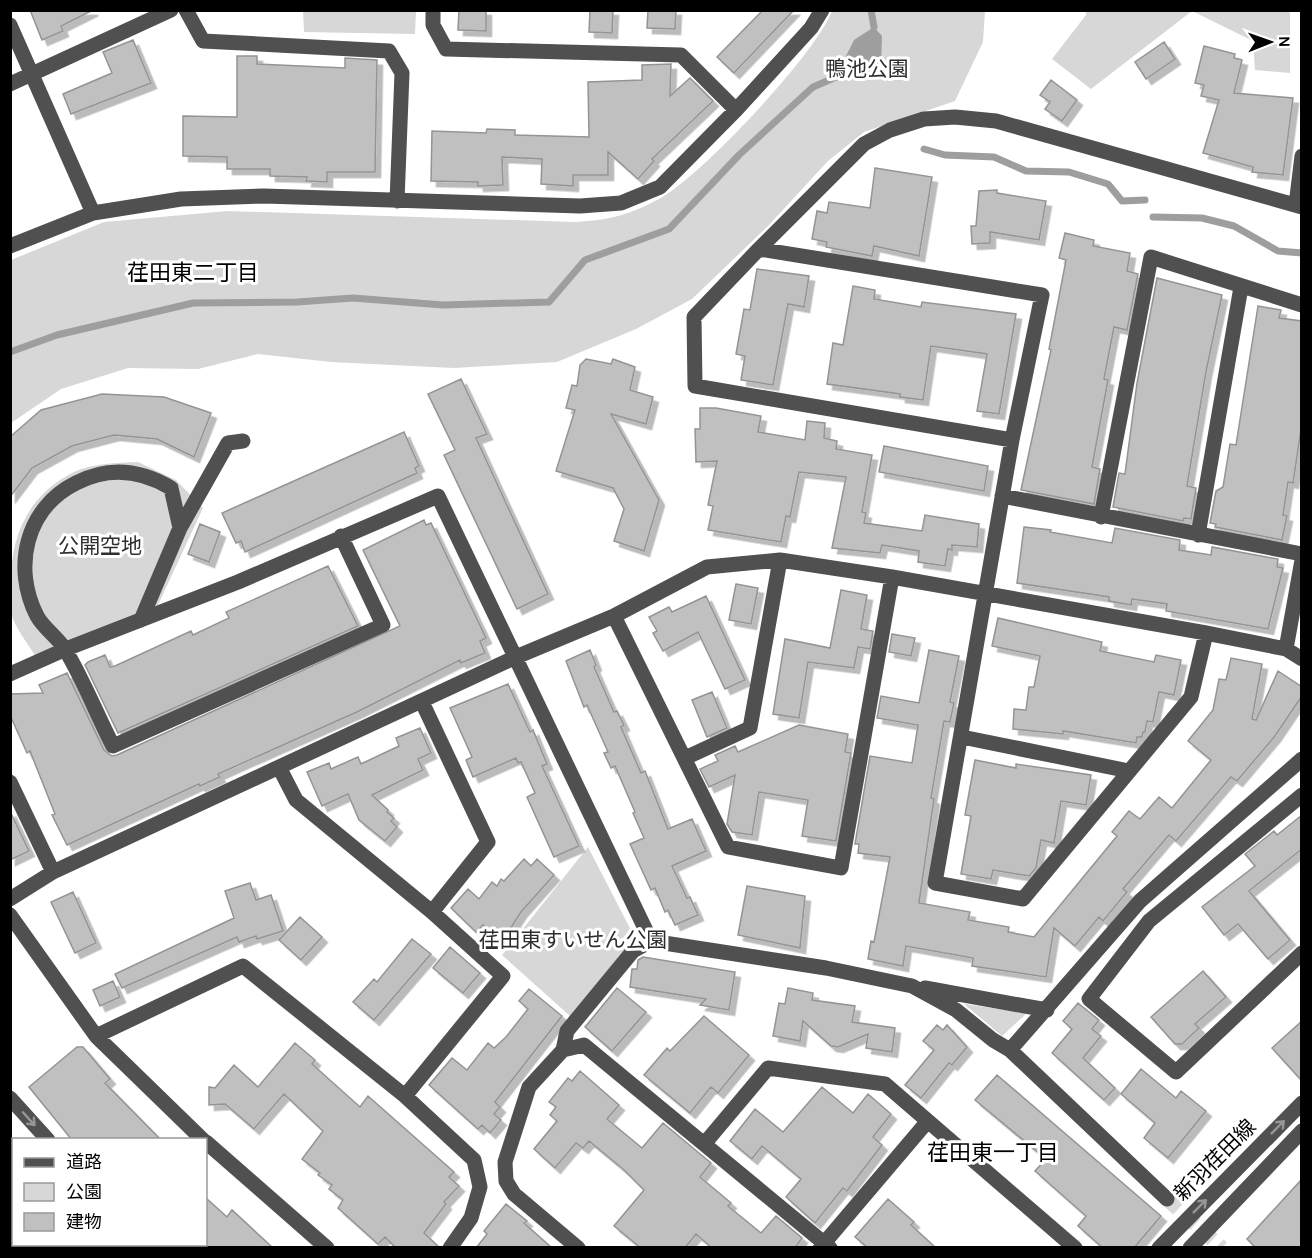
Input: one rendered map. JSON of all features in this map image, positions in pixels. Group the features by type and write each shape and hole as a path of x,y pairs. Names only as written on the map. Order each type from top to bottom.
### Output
{"street":[{"path":"10,84 171,10"},
{"path":"186,10 203,41 389,51 402,73 397,201"},
{"path":"433,10 433,25 446,49 681,55 736,110"},
{"path":"10,246 93,213 181,200 252,197 580,206 621,202 660,187 736,110 811,28 822,10"},
{"path":"10,25 93,213"},
{"path":"1012,440 695,386 694,317 864,144 890,130 924,119 955,117 996,121 1299,206 1302,156"},
{"path":"759,249 1042,295 1012,440 935,883 1023,899 1191,698 1206,633"},
{"path":"1101,517 1151,256 1302,305"},
{"path":"1198,535 1241,287"},
{"path":"141,620 180,528 228,443 243,441"},
{"path":"180,528 171,488 149,475 118,472 89,476 61,490 39,512 28,537 24,564 27,591 38,618 66,649 113,746 383,625 341,536"},
{"path":"10,674 66,649 238,582 438,496 651,941"},
{"path":"1002,496 1101,517 1302,554"},
{"path":"685,758 750,728 780,560"},
{"path":"10,899 53,872 516,657 614,616 707,567 780,560 892,577 1286,649 1302,659"},
{"path":"1286,649 1302,560"},
{"path":"614,616 728,847 841,868 892,577"},
{"path":"422,702 488,842 432,912"},
{"path":"962,737 1129,771"},
{"path":"1010,1050 1140,901 1302,759"},
{"path":"280,769 296,800 432,912 503,976 405,1096"},
{"path":"10,782 53,872"},
{"path":"1302,795 1149,921 1089,999 1176,1072 1302,953"},
{"path":"10,915 96,1036 201,1138"},
{"path":"578,1248 514,1194 506,1181 505,1162 529,1087 563,1050 567,1031 633,951 651,941 826,968 1047,1010"},
{"path":"96,1036 243,966 405,1096 474,1160 480,1187 471,1218 450,1248"},
{"path":"912,986 956,1010 993,1040 1010,1050 1167,1199"},
{"path":"563,1050 584,1045 705,1143 825,1246 927,1122"},
{"path":"705,1143 768,1068 885,1084 1075,1248"},
{"path":"10,1098 46,1138"},
{"name":"新羽荏田線","path":"1159,1248 1302,1103"},
{"name":"新羽荏田線","path":"1190,1248 1302,1131"},
{"path":"207,1144 327,1248"}],"green space":[{"path":"303,11 416,11 415,34 304,32"},
{"name":"鴨池公園","path":"832,11 985,11 983,42 955,101 864,132 828,161 768,226 692,299 636,329 557,362 454,368 331,362 258,354 198,369 128,368 61,389 11,423 11,260 104,222 228,211 576,222 619,216 659,199 678,186 728,141 804,56"},
{"path":"1086,11 1192,11 1091,89 1052,59 1086,15"},
{"path":"1192,11 1290,11 1290,73 1255,70 1253,41"},
{"name":"公開空地","path":"138,462 176,480 203,508 158,605 36,657 22,636 10,610 14,550 25,519 45,492 74,472 97,465"},
{"name":"荏田東すいせん公園","path":"588,847 635,938 570,1016 502,955"},
{"path":"964,1004 1027,1013 1002,1036"}],"shaded area":[{"path":"874,27 882,36 881,66 865,70 855,69 846,56 854,40"}],"building":[{"path":"30,10 93,10 61,26 63,31 42,40"},
{"path":"459,10 486,10 486,31 458,30"},
{"path":"590,10 613,10 612,33 589,32"},
{"path":"648,10 676,10 675,29 647,28"},
{"path":"763,10 794,10 734,73 717,57"},
{"path":"133,40 151,83 71,114 63,94 112,73 103,52"},
{"path":"1164,42 1175,59 1146,79 1135,62"},
{"path":"1204,46 1235,54 1234,58 1242,60 1234,93 1293,98 1283,175 1252,172 1253,167 1203,153 1219,100 1201,96 1204,85 1195,83"},
{"path":"237,56 257,56 257,64 345,68 345,58 377,60 375,172 327,172 327,182 306,181 307,177 270,176 270,169 227,169 227,157 183,156 183,116 237,117"},
{"path":"671,64 670,96 690,78 713,101 652,159 654,161 638,179 608,152 608,175 573,175 573,186 541,184 542,159 502,157 503,185 478,186 478,182 431,181 432,131 486,133 487,129 515,130 515,135 589,137 588,82 642,80 642,65"},
{"path":"1051,80 1077,100 1062,121 1045,109 1050,102 1040,95"},
{"path":"875,168 932,177 919,256 874,246 872,256 826,247 827,242 812,239 817,211 827,213 829,202 870,208"},
{"path":"997,190 997,193 1046,201 1039,240 990,232 990,243 972,244 971,226 976,226 979,191"},
{"path":"1065,233 1094,240 1093,246 1130,253 1127,271 1138,274 1127,330 1114,327 1104,379 1108,380 1092,467 1100,469 1094,504 1021,490 1051,350 1049,349 1066,260 1059,258"},
{"path":"757,269 809,276 804,307 788,304 773,385 741,380 745,356 736,354 744,309 750,310"},
{"path":"1157,278 1222,295 1206,372 1187,486 1196,488 1191,519 1184,518 1183,521 1113,507 1119,473 1125,474 1137,383"},
{"path":"853,286 875,290 874,299 921,307 922,302 1016,314 999,414 977,411 987,354 931,346 923,400 900,397 900,394 827,384 833,343 843,345"},
{"path":"1258,306 1281,310 1279,318 1302,321 1302,423 1293,483 1288,482 1283,515 1287,516 1282,540 1215,527 1216,524 1210,523 1216,491 1223,487 1230,444 1236,445"},
{"path":"586,359 611,364 613,359 635,367 630,390 653,397 646,424 611,414 659,500 644,551 614,541 624,509 613,488 556,471 575,410 566,408 572,385 577,386 580,365"},
{"path":"461,379 487,434 476,438 548,594 517,609 444,455 455,450 428,394"},
{"path":"102,394 164,397 211,413 194,457 157,439 114,435 72,446 32,468 10,497 10,437 41,410"},
{"path":"700,408 716,408 761,416 758,432 805,440 807,421 825,423 824,438 837,441 836,449 872,455 862,512 866,513 864,523 922,531 925,515 979,524 977,547 952,545 952,550 948,549 945,566 918,562 919,551 882,545 880,553 832,548 846,477 799,472 790,517 786,516 781,542 708,530 713,506 708,505 717,461 696,462 695,429 700,429"},
{"path":"404,432 419,466 415,468 417,473 245,552 241,541 236,543 222,513"},
{"path":"884,446 988,466 984,491 879,472"},
{"path":"424,520 426,525 431,523 486,638 480,641 485,653 461,663 460,660 357,712 218,774 220,777 200,786 199,784 67,845 52,815 55,814 30,751 27,753 10,715 10,694 43,693 39,685 67,673 104,750 112,756 117,755 400,626 363,550"},
{"path":"200,524 220,532 209,562 188,554"},
{"path":"1024,527 1051,530 1050,532 1112,543 1115,528 1180,540 1179,550 1211,555 1212,547 1278,559 1277,567 1283,568 1268,629 1166,611 1167,604 1132,599 1131,605 1109,601 1109,597 1017,583"},
{"path":"328,566 358,626 118,733 85,665 88,662 105,655 110,667 115,666 191,631 193,635 229,618 226,612"},
{"path":"736,584 758,588 751,624 729,620"},
{"path":"841,590 867,595 861,629 873,631 870,649 858,647 854,668 808,662 799,718 773,714 785,639 830,648"},
{"path":"706,596 745,680 725,689 698,632 663,651 653,633 657,631 649,617 669,607 672,612"},
{"path":"998,618 1102,642 1100,651 1154,662 1156,655 1181,660 1174,695 1159,692 1153,722 1147,721 1145,732 1142,737 1137,737 1136,743 1063,731 1063,734 1013,729 1014,709 1026,710 1029,687 1034,687 1040,656 992,646"},
{"path":"892,634 915,638 911,656 889,652"},
{"path":"590,650 596,665 594,667 614,712 617,711 624,725 621,727 641,773 645,771 668,829 692,819 706,851 672,866 698,915 675,925 668,910 665,912 655,888 651,890 630,844 644,838 633,813 635,812 615,766 611,768 604,753 608,752 587,705 584,707 566,661"},
{"path":"929,650 959,656 950,702 954,703 950,722 944,721 931,798 934,799 919,903 970,912 968,920 1009,927 1008,932 1034,937 1117,836 1112,832 1129,811 1140,819 1159,797 1172,808 1211,760 1188,741 1213,710 1219,679 1226,680 1231,658 1262,664 1252,719 1256,720 1278,671 1302,687 1302,696 1275,736 1237,781 1231,777 1176,841 1169,835 1123,889 1127,892 1103,921 1099,917 1075,946 1054,928 1046,977 972,966 973,958 906,946 903,966 868,959 871,941 874,942 890,857 858,853 859,844 855,844 870,756 912,763 918,725 877,718 881,696 919,703"},
{"path":"508,684 530,732 533,730 547,764 542,766 579,846 554,857 527,797 535,793 521,762 518,763 516,758 473,777 466,760 472,757 450,708"},
{"path":"712,692 727,728 707,737 692,700"},
{"path":"799,725 848,734 845,752 851,753 836,841 802,836 808,800 759,792 752,835 732,832 727,824 735,775 709,787 700,769 718,761 715,755 735,746 738,752"},
{"path":"420,728 431,753 418,759 423,770 372,795 388,810 387,812 394,818 391,821 397,827 385,841 359,820 348,794 322,806 307,772 329,763 331,769 358,757 361,764 399,746 396,738"},
{"path":"975,760 1016,768 1016,764 1091,775 1086,805 1061,801 1054,843 1041,840 1036,868 1029,876 993,870 991,879 961,874 971,816 965,815"},
{"path":"10,811 29,851 10,860"},
{"path":"1302,815 1302,849 1249,891 1290,940 1268,959 1238,924 1224,935 1202,907 1255,866 1245,854 1274,831 1277,835"},
{"path":"524,859 531,866 537,859 554,875 521,912 503,940 483,925 476,932 451,908 468,889 479,899 492,882 497,886 501,879 504,881"},
{"path":"250,883 256,900 271,895 283,931 239,942 237,937 122,988 115,974 234,918 225,891"},
{"path":"747,886 805,896 800,948 738,935"},
{"path":"73,892 96,943 75,953 51,902"},
{"path":"300,917 322,937 301,960 279,940"},
{"path":"412,939 431,954 374,1020 353,1002 374,979 377,982"},
{"path":"450,947 480,973 463,993 433,968"},
{"path":"643,957 735,972 729,1010 700,1005 706,999 630,987 632,969 637,969 638,960"},
{"path":"1203,971 1226,997 1195,1024 1199,1028 1182,1044 1175,1044 1151,1017"},
{"path":"113,981 120,997 100,1006 93,990"},
{"path":"617,988 646,1012 612,1051 585,1027"},
{"path":"788,988 813,993 812,1000 855,1006 852,1022 895,1028 892,1052 866,1048 868,1034 838,1047 831,1046 803,1021 800,1041 773,1036 779,1003 785,1004"},
{"path":"529,989 562,1016 495,1102 500,1107 494,1114 501,1120 490,1133 482,1125 478,1129 429,1085 452,1058 467,1070 488,1043 494,1048 506,1037 528,1009 519,1001"},
{"path":"1078,1003 1099,1020 1092,1029 1101,1036 1083,1058 1115,1088 1104,1100 1052,1053 1072,1029 1063,1021"},
{"path":"704,1016 749,1055 718,1093 711,1087 690,1113 644,1075 667,1048 670,1051"},
{"path":"1302,1021 1302,1081 1272,1048"},
{"path":"937,1025 943,1030 947,1025 967,1047 952,1065 949,1063 921,1098 905,1085 934,1050 923,1041"},
{"path":"295,1043 315,1060 312,1064 360,1107 368,1096 454,1172 449,1177 459,1186 444,1202 446,1204 424,1233 440,1248 396,1248 385,1237 378,1244 338,1208 343,1200 329,1189 332,1185 302,1159 323,1131 284,1094 254,1129 225,1104 209,1105 209,1087 215,1088 234,1065 258,1087"},
{"path":"77,1047 83,1047 110,1079 105,1083 159,1138 70,1138 29,1087"},
{"path":"1141,1069 1176,1098 1181,1091 1206,1111 1168,1158 1144,1138 1155,1123 1121,1094"},
{"path":"580,1071 619,1105 607,1119 642,1148 663,1123 711,1163 700,1177 731,1203 728,1206 761,1233 776,1216 802,1238 795,1248 712,1248 696,1234 685,1248 641,1248 614,1226 644,1190 624,1170 589,1141 583,1148 576,1143 555,1168 534,1149 557,1121 550,1115 556,1107 549,1102 568,1078 572,1081"},
{"path":"997,1075 1161,1216 1134,1248 1103,1248 1078,1226 1086,1216 1035,1171 1046,1159 975,1100"},
{"path":"822,1087 853,1113 868,1094 891,1114 873,1137 882,1145 847,1191 843,1188 815,1223 786,1197 801,1179 762,1146 752,1159 730,1141 755,1109 783,1132"},
{"path":"1302,1179 1302,1248 1256,1248 1247,1239"},
{"path":"207,1199 227,1217 232,1210 273,1248 206,1248"},
{"path":"888,1199 914,1222 911,1225 936,1248 868,1248 855,1237"},
{"path":"506,1204 527,1221 524,1223 552,1248 476,1248 487,1234 484,1231"}],"waterway":[{"path":"871,10 874,27"},
{"path":"10,352 57,335 193,303 297,302 353,298 443,305 549,302 585,260 669,229 739,155 813,87 855,69"},
{"path":"924,149 945,155 994,157 1026,171 1069,172 1108,184 1122,201 1145,200"},
{"path":"1153,217 1202,218 1234,226 1278,251 1302,253"}],"tunnel":[{"path":"1167,1199 1222,1248"}],"district":[{"name":"荏田東二丁目","path":"193,272"},
{"name":"荏田東一丁目","path":"993,1152"}]}
